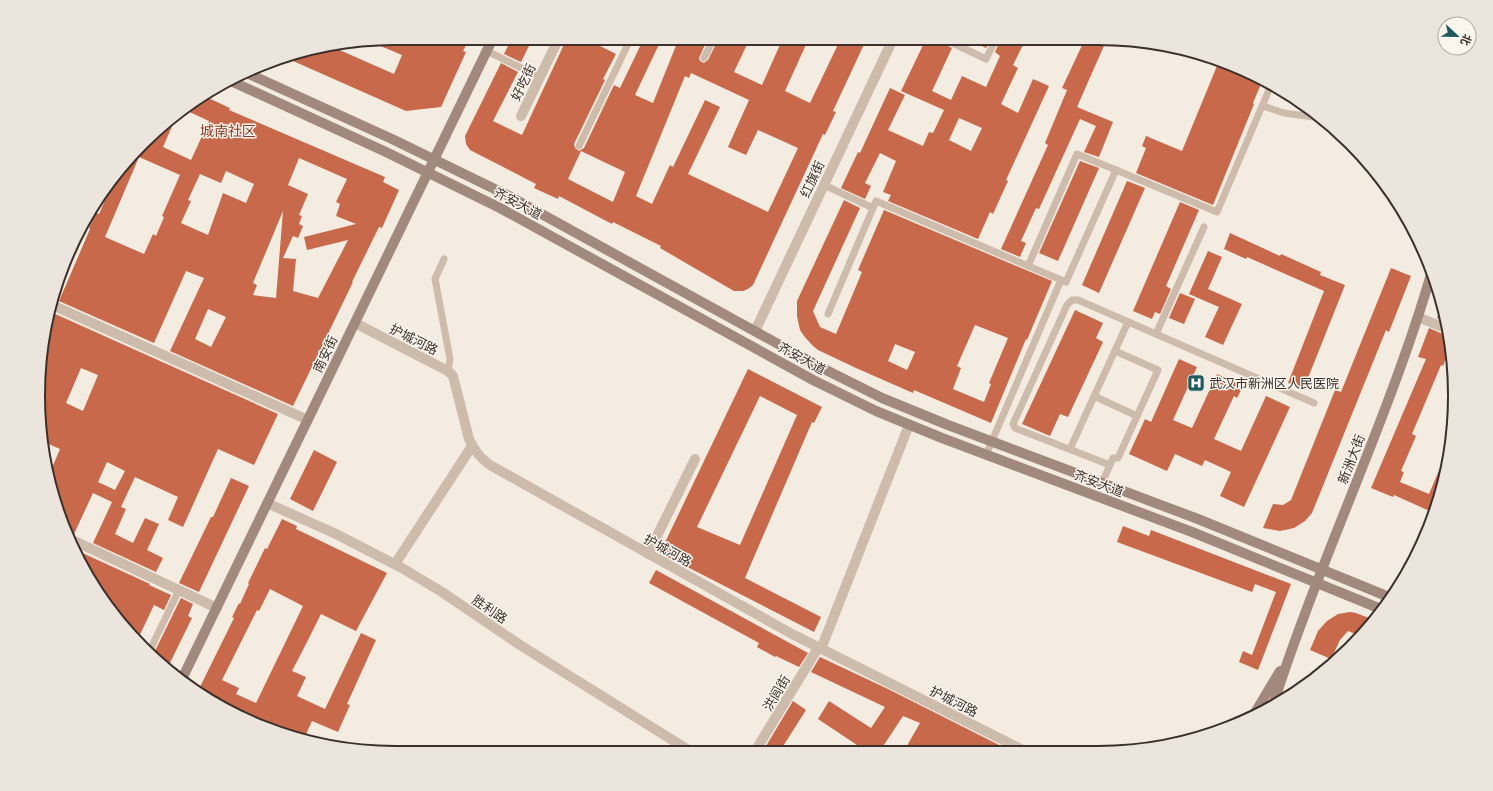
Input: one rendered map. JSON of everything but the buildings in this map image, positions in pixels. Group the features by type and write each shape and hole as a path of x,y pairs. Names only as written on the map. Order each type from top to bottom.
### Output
{"main road":[{"name":"南安街","path":"184,675 490,45"},
{"name":"齐安大道","path":"253,76 434,159 556,221 820,367 882,398 915,412 1198,519 1385,595"},
{"name":"齐安大道","path":"236,83 428,172 556,238 844,396 909,425 1192,532 1377,607"},
{"name":"新洲大街","path":"1275,697 1289,655 1397,378 1429,282"},
{"name":"新洲大街","path":"1258,707 1289,655"}],"street":[{"name":"好吃街","path":"521,116 556,45"},
{"name":"红旗街","path":"755,331 889,45"},
{"path":"57,307 308,420"},
{"path":"1418,317 1441,326"},
{"name":"护城河路","path":"355,323 448,371 453,376 472,446 482,459 490,465 785,630 1015,746"},
{"name":"洪闾街","path":"758,746 820,648 909,425"},
{"path":"395,564 472,446"},
{"path":"648,554 695,459"},
{"name":"胜利路","path":"267,503 336,534 395,564 442,592 520,645 682,746"},
{"path":"77,542 217,608"}],"lane":[{"path":"579,146 627,45"},
{"path":"704,58 710,45"},
{"path":"957,45 986,59 993,45"},
{"path":"487,51 540,77"},
{"path":"1028,266 1077,154 1217,212 1269,90"},
{"path":"1263,106 1284,113 1310,117"},
{"path":"828,314 876,202 1066,282 1116,170"},
{"path":"824,186 873,208"},
{"path":"1156,334 1204,227"},
{"path":"444,259 435,279 450,359 448,371"},
{"path":"986,455 1061,280"},
{"path":"1110,465 1016,428 1013,424 1067,305 1072,300 1078,300 1314,403"},
{"path":"1070,449 1128,322"},
{"path":"1102,483 1113,458 1118,458 1158,370 1115,351"},
{"path":"1094,396 1137,416"},
{"path":"152,647 179,590"}],"place":[{"name":"武汉市新洲区人民医院","path":"1196,383"}],"district":[{"name":"城南社区","path":"228,131"}]}
